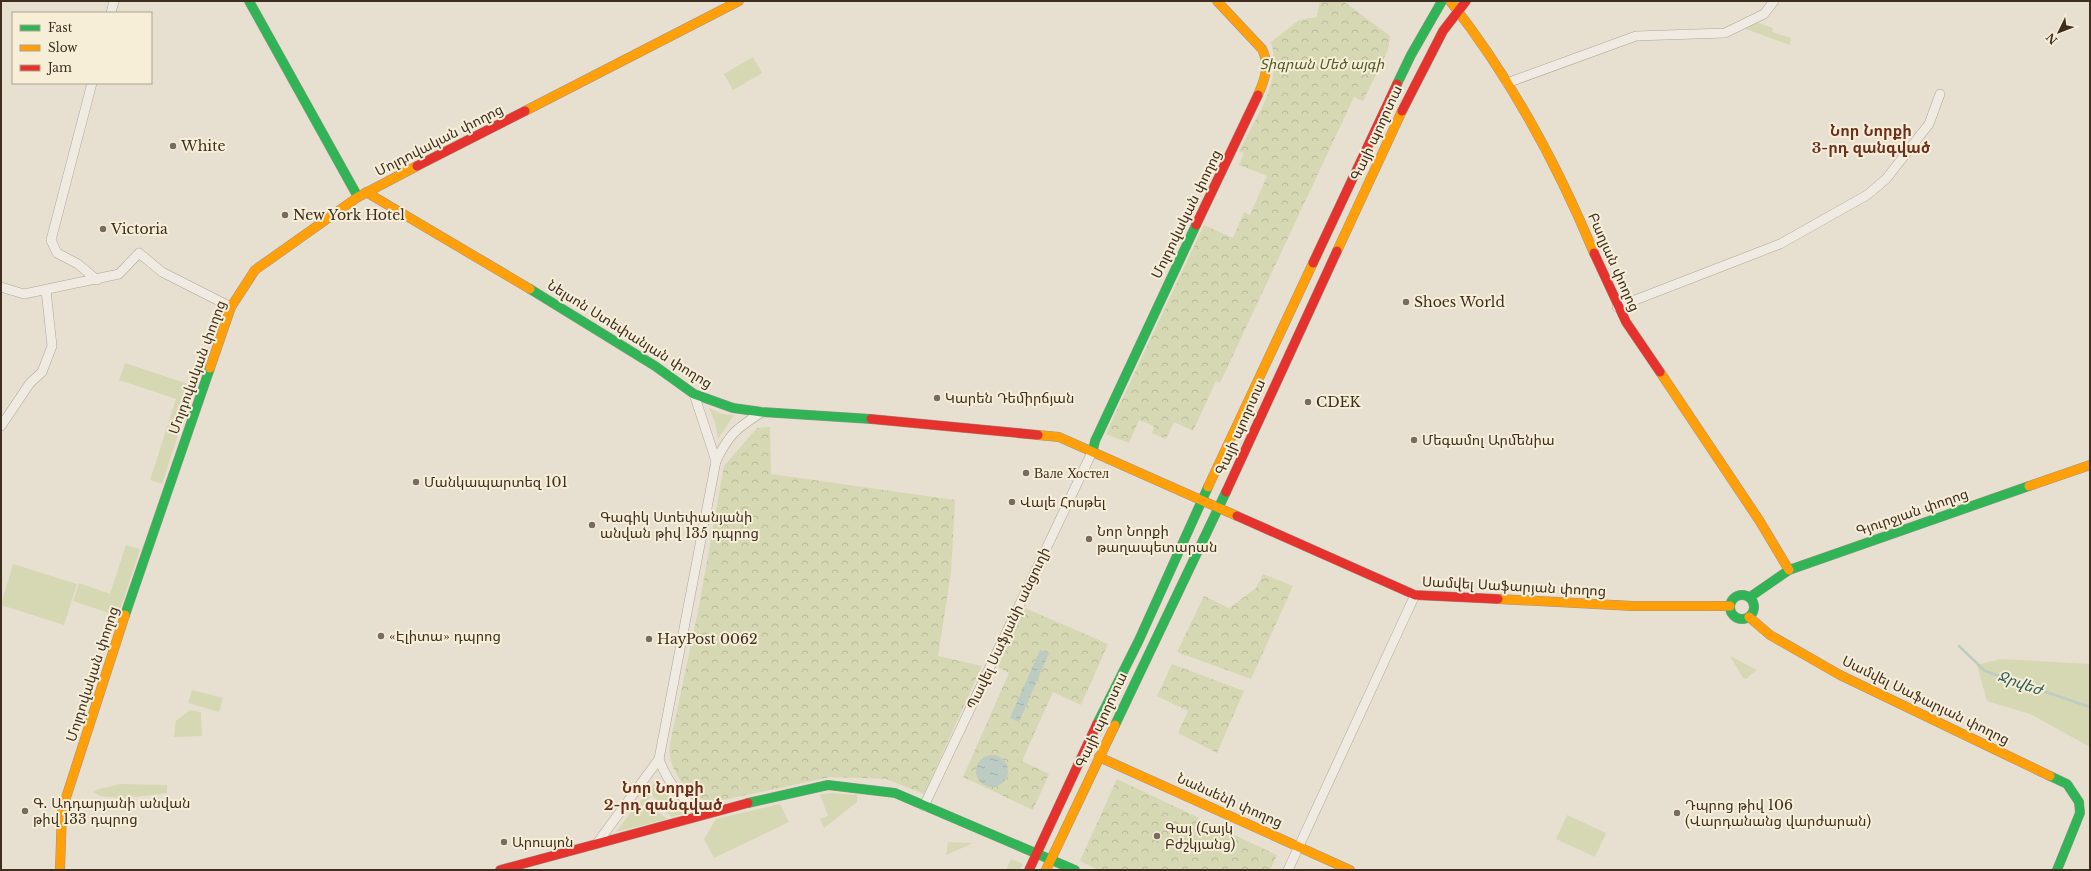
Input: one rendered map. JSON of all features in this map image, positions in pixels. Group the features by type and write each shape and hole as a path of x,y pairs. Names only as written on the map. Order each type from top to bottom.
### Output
{"street":[{"path":"110,12 114,1"},
{"path":"249,1 362,195"},
{"name":"Մոլդովական փողոց","path":"60,870 62,810 114,648 231,308 254,270 362,195 740,1"},
{"name":"Մոլդովական փողոց","path":"1093,450 1097,436 1154,312 1262,86 1268,70 1267,58 1262,49 1216,1"},
{"name":"Գայի պողոտա","path":"1029,870 1070,779 1135,647 1202,499 1411,55 1442,1"},
{"name":"Բաղյան փողոց","path":"1450,1 1468,22 1537,132 1573,203 1617,307 1759,520 1789,570"},
{"name":"Գայի պողոտա","path":"1046,870 1219,506 1394,127 1440,37 1466,1"},
{"path":"1507,83 1636,36 1725,33 1764,14 1774,1"},
{"path":"92,84 51,240 57,253 78,264 97,280"},
{"path":"1617,307 1780,244 1867,195 1886,179 1929,124 1940,94"},
{"name":"Նելսոն Ստեփանյան փողոց","path":"362,195 418,222 554,303 655,366 694,394 733,408 762,412 872,419 1059,437 1093,450 1202,499"},
{"path":"1,287 24,294 97,280 119,274 139,254 162,272 231,308"},
{"path":"1,426 30,383 42,372 52,346 46,290"},
{"path":"694,394 716,461"},
{"path":"598,842 659,759 716,461 726,440 741,425 762,412"},
{"name":"Պավել Սաֆյանի անցուղի","path":"924,806 1093,450"},
{"name":"Գյուրջյան փողոց","path":"1750,597 1789,570 2090,465"},
{"name":"Սամվել Սաֆարյան փողոց","path":"1202,499 1415,595 1633,606 1730,606"},
{"path":"1288,870 1415,595"},
{"path":"1739,595 1750,597 1754,608 1749,617 1742,619 1734,616 1730,606 1733,599 1739,595"},
{"name":"Սամվել Սաֆարյան փողոց","path":"1749,617 1770,635 1840,675 2067,784 2079,802 2080,813 2057,870"},
{"name":"Նանսենի փողոց","path":"1099,757 1350,870"},
{"path":"659,759 670,783 680,795 691,806 706,814"},
{"path":"500,870 598,842 706,814 828,785 895,793 1075,870"}],"green space":[{"name":"Տիգրան Մեծ այգի","path":"1320,1 1343,1 1390,36 1388,50 1363,101 1354,97 1220,383 1216,381 1193,431 1174,422 1166,439 1152,433 1154,426 1139,420 1129,443 1106,434 1204,225 1233,238 1244,212 1250,215 1267,176 1239,165 1244,153 1239,151 1260,112 1271,85 1274,57 1271,42 1299,20 1317,17"},
{"path":"1755,22 1773,28 1772,32 1791,38 1790,45 1743,28"},
{"path":"753,57 762,73 733,90 724,74"},
{"path":"125,363 194,386 162,484 150,480 176,399 119,380"},
{"path":"709,408 722,414 734,415 718,439 715,422"},
{"path":"770,427 771,474 955,500 951,573 938,656 982,666 924,794 886,779 830,777 714,802 696,796 688,790 681,782 672,763 670,744 699,606 724,466 757,428"},
{"path":"126,545 140,549 118,616 73,601 79,583 110,594"},
{"path":"13,564 77,584 64,625 1,605"},
{"path":"1263,574 1293,586 1251,679 1177,652 1204,596 1229,608 1256,588"},
{"path":"1025,608 1108,644 1081,705 1053,692 1022,761 1049,774 1033,810 963,777 1009,673 998,667"},
{"path":"1730,656 1757,670 1746,679 1743,678"},
{"path":"2001,659 2090,664 2090,747 2030,714 1987,701 1977,665"},
{"path":"1172,664 1244,691 1217,753 1178,733 1188,711 1157,696"},
{"path":"192,690 223,698 219,712 188,703"},
{"path":"190,710 201,712 202,736 174,737 176,721"},
{"path":"658,779 670,798 685,813 672,817 660,808 659,801 653,797 651,788"},
{"path":"1117,779 1277,855 1270,870 1099,870 1080,861"},
{"path":"120,784 167,785 167,793 118,798 108,797 93,792"},
{"path":"648,792 650,798 644,803 644,806 636,807"},
{"path":"829,793 857,795 857,802 824,828 820,819 828,816 820,795"},
{"path":"780,804 789,822 714,858 704,839 716,819"},
{"path":"645,809 651,814 657,811 667,819 616,832 632,811"},
{"path":"1567,815 1606,833 1595,857 1556,839"},
{"path":"948,842 973,843 946,855"},
{"path":"1011,859 1023,864 1020,870 1006,870"}],"water":[{"path":"1040,650 1049,653 1019,722 1010,718"},
{"path":"989,755 995,755 1004,759 1008,771 1004,783 995,787 989,787 980,783 976,774 976,768 980,759"}],"waterway":[{"name":"Ջրվեժ","path":"1959,646 1985,671 2090,707"}],"traffic: fast":[{"path":"249,1 358,197"},
{"path":"1397,84 1411,55 1442,1"},
{"path":"1093,450 1095,441 1196,225"},
{"path":"530,289 655,366 694,394 733,408 762,412 871,419"},
{"path":"125,615 210,368"},
{"path":"1750,597 1789,570 2029,486"},
{"path":"1097,724 1139,640 1208,487"},
{"path":"1115,725 1226,492"},
{"path":"1742,595 1751,598 1754,607 1751,616 1742,619 1733,616 1730,607 1733,598 1742,595"},
{"path":"2050,776 2067,784 2079,802 2080,813 2057,870"},
{"path":"748,803 828,785 895,793 1075,870"}],"traffic: slow":[{"path":"525,111 739,1"},
{"path":"1217,1 1262,49 1266,61 1266,72 1258,95"},
{"path":"1450,1 1493,60 1531,122 1580,220 1594,253"},
{"path":"1337,251 1402,111"},
{"path":"210,368 231,307 255,270 358,197 417,166"},
{"path":"366,192 530,289"},
{"path":"1208,487 1313,263"},
{"path":"1660,372 1759,520 1789,570"},
{"path":"1038,435 1059,437 1237,516"},
{"path":"2029,486 2090,465"},
{"path":"1498,599 1633,606 1730,606"},
{"path":"60,870 62,810 125,615"},
{"path":"1749,617 1770,635 1840,675 2050,776"},
{"path":"1046,870 1115,725"},
{"path":"1099,757 1350,870"}],"traffic: jam":[{"path":"1402,111 1443,31 1466,1"},
{"path":"1313,263 1397,84"},
{"path":"1196,225 1258,95"},
{"path":"417,166 525,111"},
{"path":"1226,492 1337,251"},
{"path":"1594,253 1626,322 1660,372"},
{"path":"871,419 1038,435"},
{"path":"1237,516 1415,595 1498,599"},
{"path":"1029,870 1097,724"},
{"path":"500,870 748,803"}],"place":[{"name":"White","path":"173,146"},
{"name":"New York Hotel","path":"285,215"},
{"name":"Victoria","path":"103,229"},
{"name":"Shoes World","path":"1406,302"},
{"name":"Կարեն Դեմիրճյան","path":"937,398"},
{"name":"CDEK","path":"1308,402"},
{"name":"Մեգամոլ Արմենիա","path":"1414,440"},
{"name":"Вале Хостел","path":"1026,473"},
{"name":"Մանկապարտեզ 101","path":"416,482"},
{"name":"Վալե Հոսթել","path":"1012,502"},
{"name":"Գագիկ Ստեփանյանի անվան թիվ 135 դպրոց","path":"592,525"},
{"name":"Նոր Նորքի թաղապետարան","path":"1089,539"},
{"name":"«Էլիտա» դպրոց","path":"381,636"},
{"name":"HayPost 0062","path":"649,639"},
{"name":"Գ. Ադդարյանի անվան թիվ 133 դպրոց","path":"25,811"},
{"name":"Դպրոց թիվ 106 (Վարդանանց վարժարան)","path":"1677,813"},
{"name":"Գայ (Հայկ Բժշկյանց)","path":"1157,836"},
{"name":"Արուսյոն","path":"504,842"}],"district":[{"name":"Նոր Նորքի 3-րդ զանգված","path":"1871,140"},
{"name":"Նոր Նորքի 2-րդ զանգված","path":"663,796"}]}
